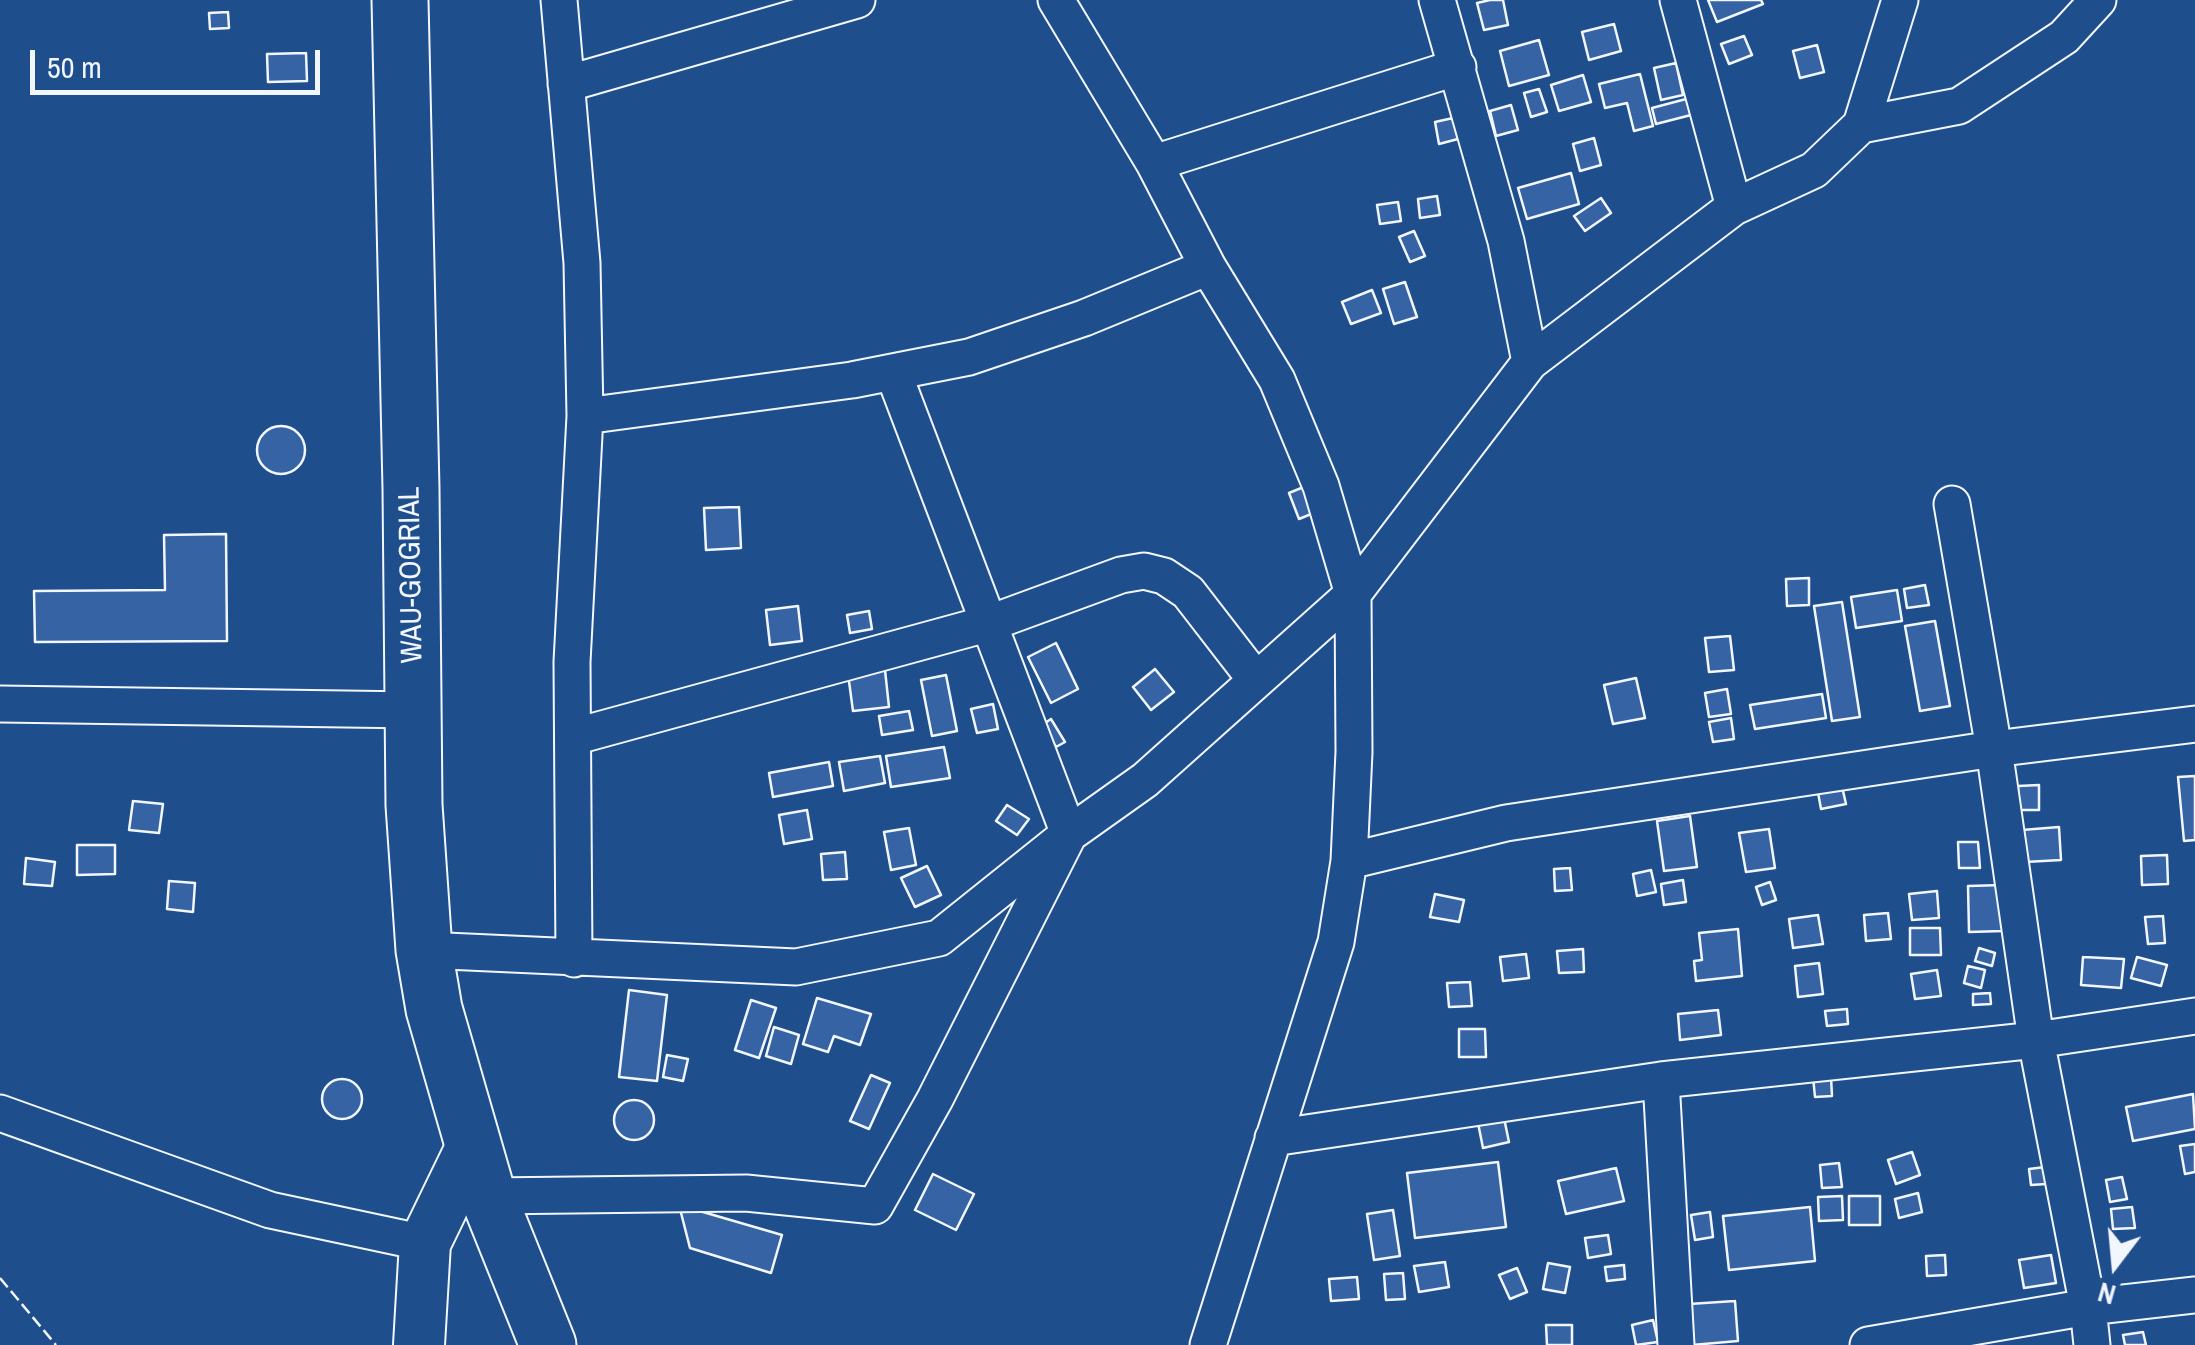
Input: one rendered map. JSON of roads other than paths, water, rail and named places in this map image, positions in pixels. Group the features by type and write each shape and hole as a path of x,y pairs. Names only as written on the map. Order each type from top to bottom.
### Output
{"main road":[{"name":"WAU-GOGRIAL","path":"400,0 414,805 424,950 434,1009 488,1196 548,1345"}],"street":[{"path":"559,0 582,263 586,416 572,662 574,959"},
{"path":"566,84 857,0"},
{"path":"1056,0 1276,380 1322,486 1353,594 1354,752 1349,861 1336,942 1208,1345"},
{"path":"1437,0 1506,241 1530,362"},
{"path":"1678,0 1734,207"},
{"path":"424,950 796,966 939,938 1069,834 1145,780 1353,594 1530,362 1734,207 1814,170 1860,125 1900,0"},
{"path":"1860,125 1960,106 2064,36 2098,0"},
{"path":"1154,164 1458,68"},
{"path":"586,416 730,398 969,357 1084,318 1208,267"},
{"path":"488,1196 746,1193 875,1206 935,1099 1069,834 893,372"},
{"path":"1952,504 1994,749 2036,1040 2092,1345"},
{"path":"572,737 990,623 1120,575 1144,570 1164,576 1188,592 1256,680"},
{"path":"0,704 414,710"},
{"path":"1349,861 1506,822 1994,749 2195,724"},
{"path":"1273,1138 1662,1080 2036,1040 2195,1016"},
{"path":"1662,1080 1676,1345"},
{"path":"0,1114 270,1210 425,1244"},
{"path":"419,1345 425,1244 473,1144"},
{"path":"1868,1345 2088,1307 2195,1295"}]}
